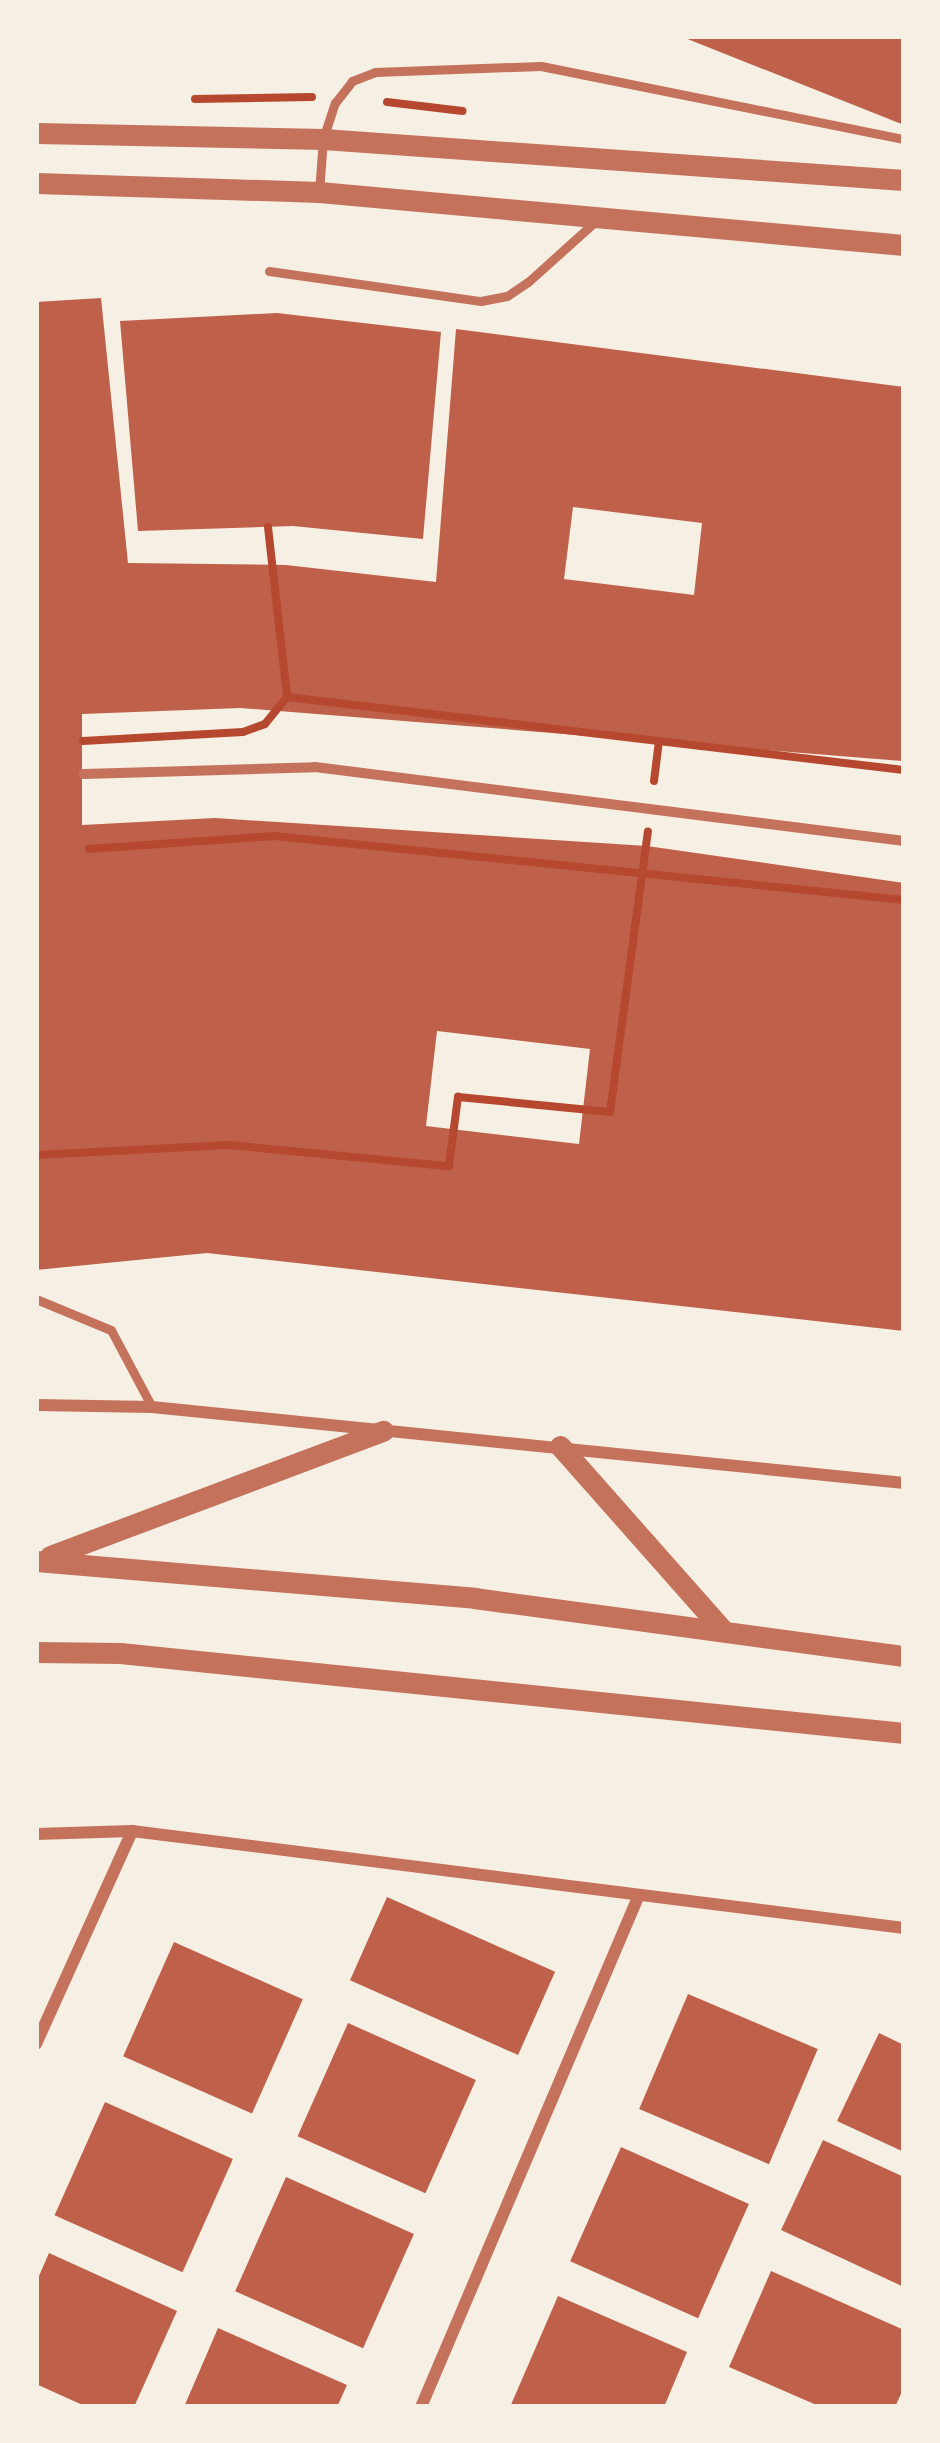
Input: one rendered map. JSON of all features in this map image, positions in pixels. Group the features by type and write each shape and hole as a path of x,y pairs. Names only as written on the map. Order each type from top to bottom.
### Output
{"street":[{"path":"36,134 322,139 904,180"},
{"path":"36,183 319,192 904,245"},
{"path":"84,774 315,767 904,841"},
{"path":"36,1405 152,1407 904,1483"},
{"path":"37,1561 383,1431"},
{"path":"560,1447 722,1629"},
{"path":"37,1561 427,1593 904,1655"},
{"path":"36,1652 120,1653 904,1733"},
{"path":"36,2044 40,2025 132,1831"},
{"path":"36,1834 132,1831 904,1928"},
{"path":"421,2407 639,1895"}],"lane":[{"path":"319,192 322,139 335,103 352,82 375,72 542,66 904,139"},
{"path":"269,272 481,301 507,296 528,282 602,215"},
{"path":"36,1299 111,1330 152,1407"}],"path":[{"path":"83,741 243,732 265,724 287,697 268,526"},
{"path":"287,697 904,770"},
{"path":"89,849 274,836 904,900"},
{"path":"36,1154 229,1145 449,1166 458,1097 610,1112 646,846"}],"building":[{"path":"680,36 904,36 904,125"},
{"path":"101,298 128,563 286,565 436,582 456,329 904,387 902,761 240,708 82,714 82,825 215,818 647,846 904,883 904,1331 207,1253 36,1270 36,302","holes":["573,507 702,523 694,595 564,579","437,1031 590,1049 579,1144 426,1126"]},
{"path":"277,313 441,332 423,539 293,526 138,531 120,321"},
{"path":"387,1897 555,1972 518,2055 350,1980"},
{"path":"174,1942 303,1999 252,2114 123,2056"},
{"path":"688,1994 818,2049 769,2164 639,2109"},
{"path":"348,2023 476,2080 425,2193 298,2136"},
{"path":"879,2033 904,2045 904,2152 837,2121"},
{"path":"105,2102 233,2159 182,2272 55,2215"},
{"path":"823,2140 904,2177 904,2287 781,2230"},
{"path":"621,2147 749,2204 698,2318 570,2261"},
{"path":"286,2177 414,2234 363,2348 235,2291"},
{"path":"49,2253 177,2311 134,2407 87,2407 36,2384 36,2283"},
{"path":"771,2271 904,2330 904,2387 895,2407 821,2407 729,2367"},
{"path":"558,2296 687,2352 664,2407 510,2407"},
{"path":"218,2328 347,2385 337,2407 184,2407"}]}
